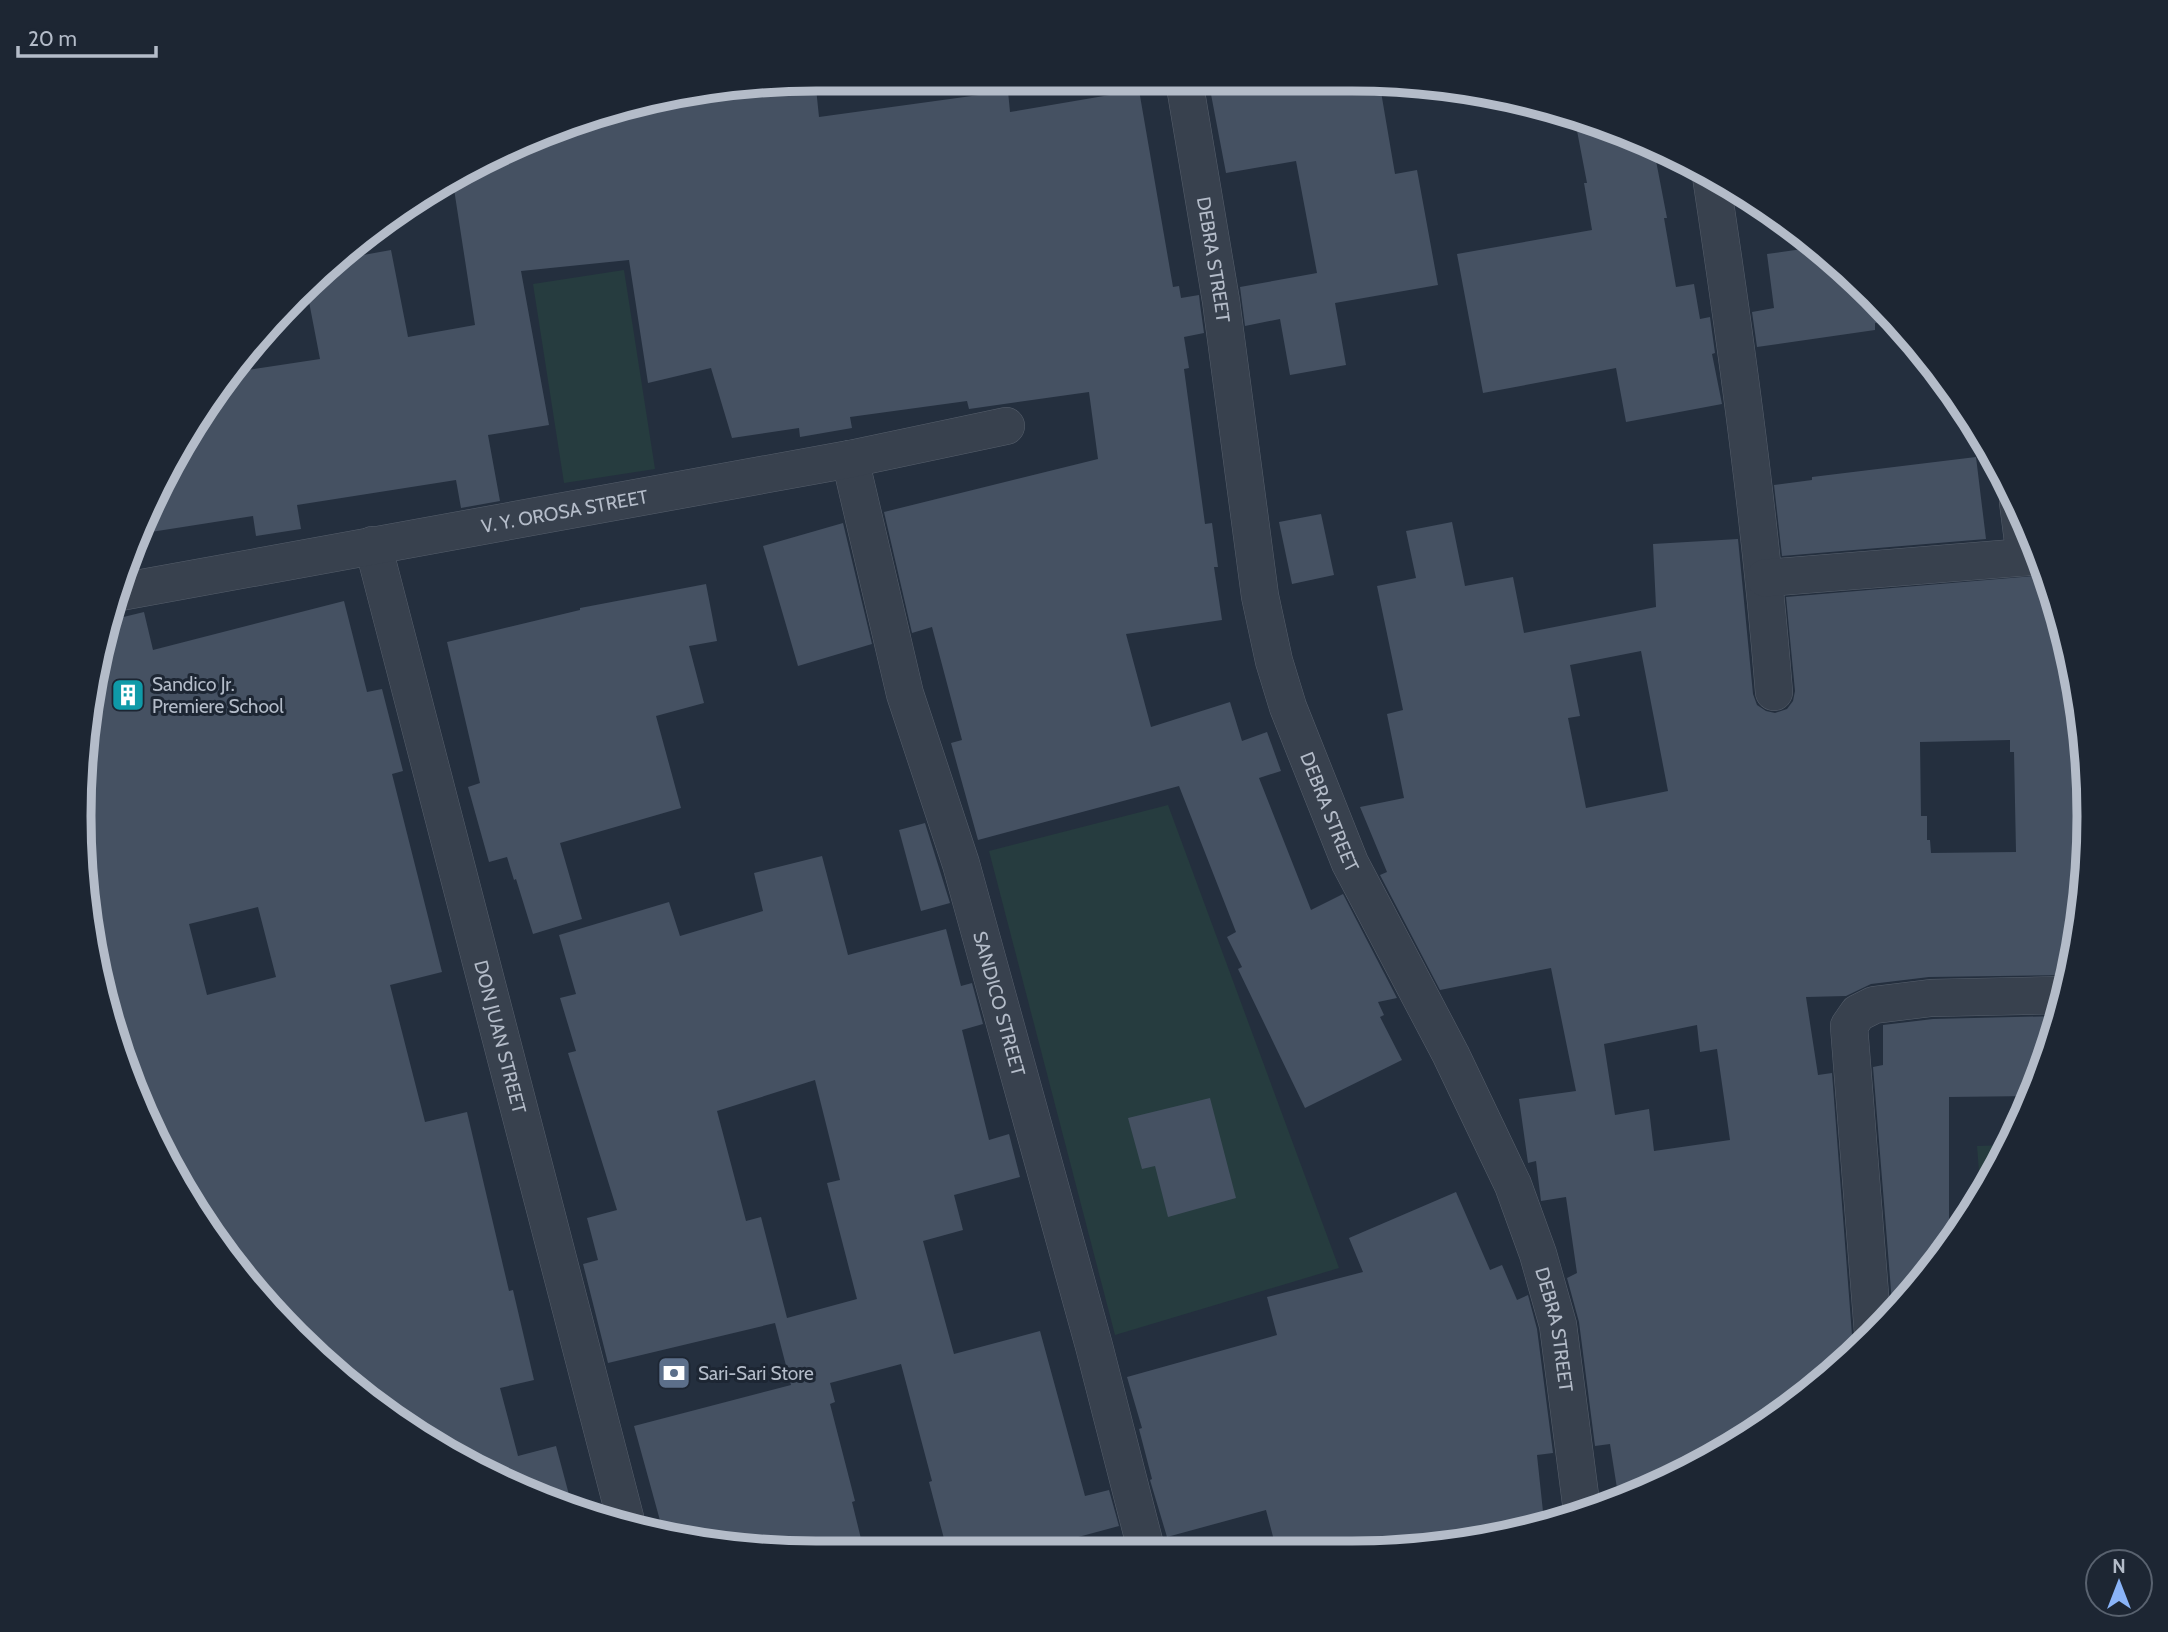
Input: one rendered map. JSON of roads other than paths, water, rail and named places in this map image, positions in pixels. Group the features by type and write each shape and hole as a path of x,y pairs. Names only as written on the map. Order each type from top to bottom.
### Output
{"street":[{"name":"DEBRA STREET","path":"1186,91 1222,300 1260,597 1274,661 1288,707 1350,863 1456,1066 1513,1185 1538,1254 1558,1325 1581,1504"},
{"path":"1713,187 1743,393 1765,578 1774,692"},
{"name":"V. Y. OROSA STREET","path":"127,591 850,459 1006,426"},
{"name":"SANDICO STREET","path":"850,459 905,694 961,864 1094,1346 1144,1541"},
{"name":"DON JUAN STREET","path":"373,545 625,1515"},
{"path":"1765,578 2029,556"},
{"path":"1872,1321 1849,1026 1858,1013 1874,1005 1931,998 2054,995"}],"place":[{"name":"Sandico Jr. Premiere School","path":"128,695"},
{"name":"Sari-Sari Store","path":"674,1373"}]}
